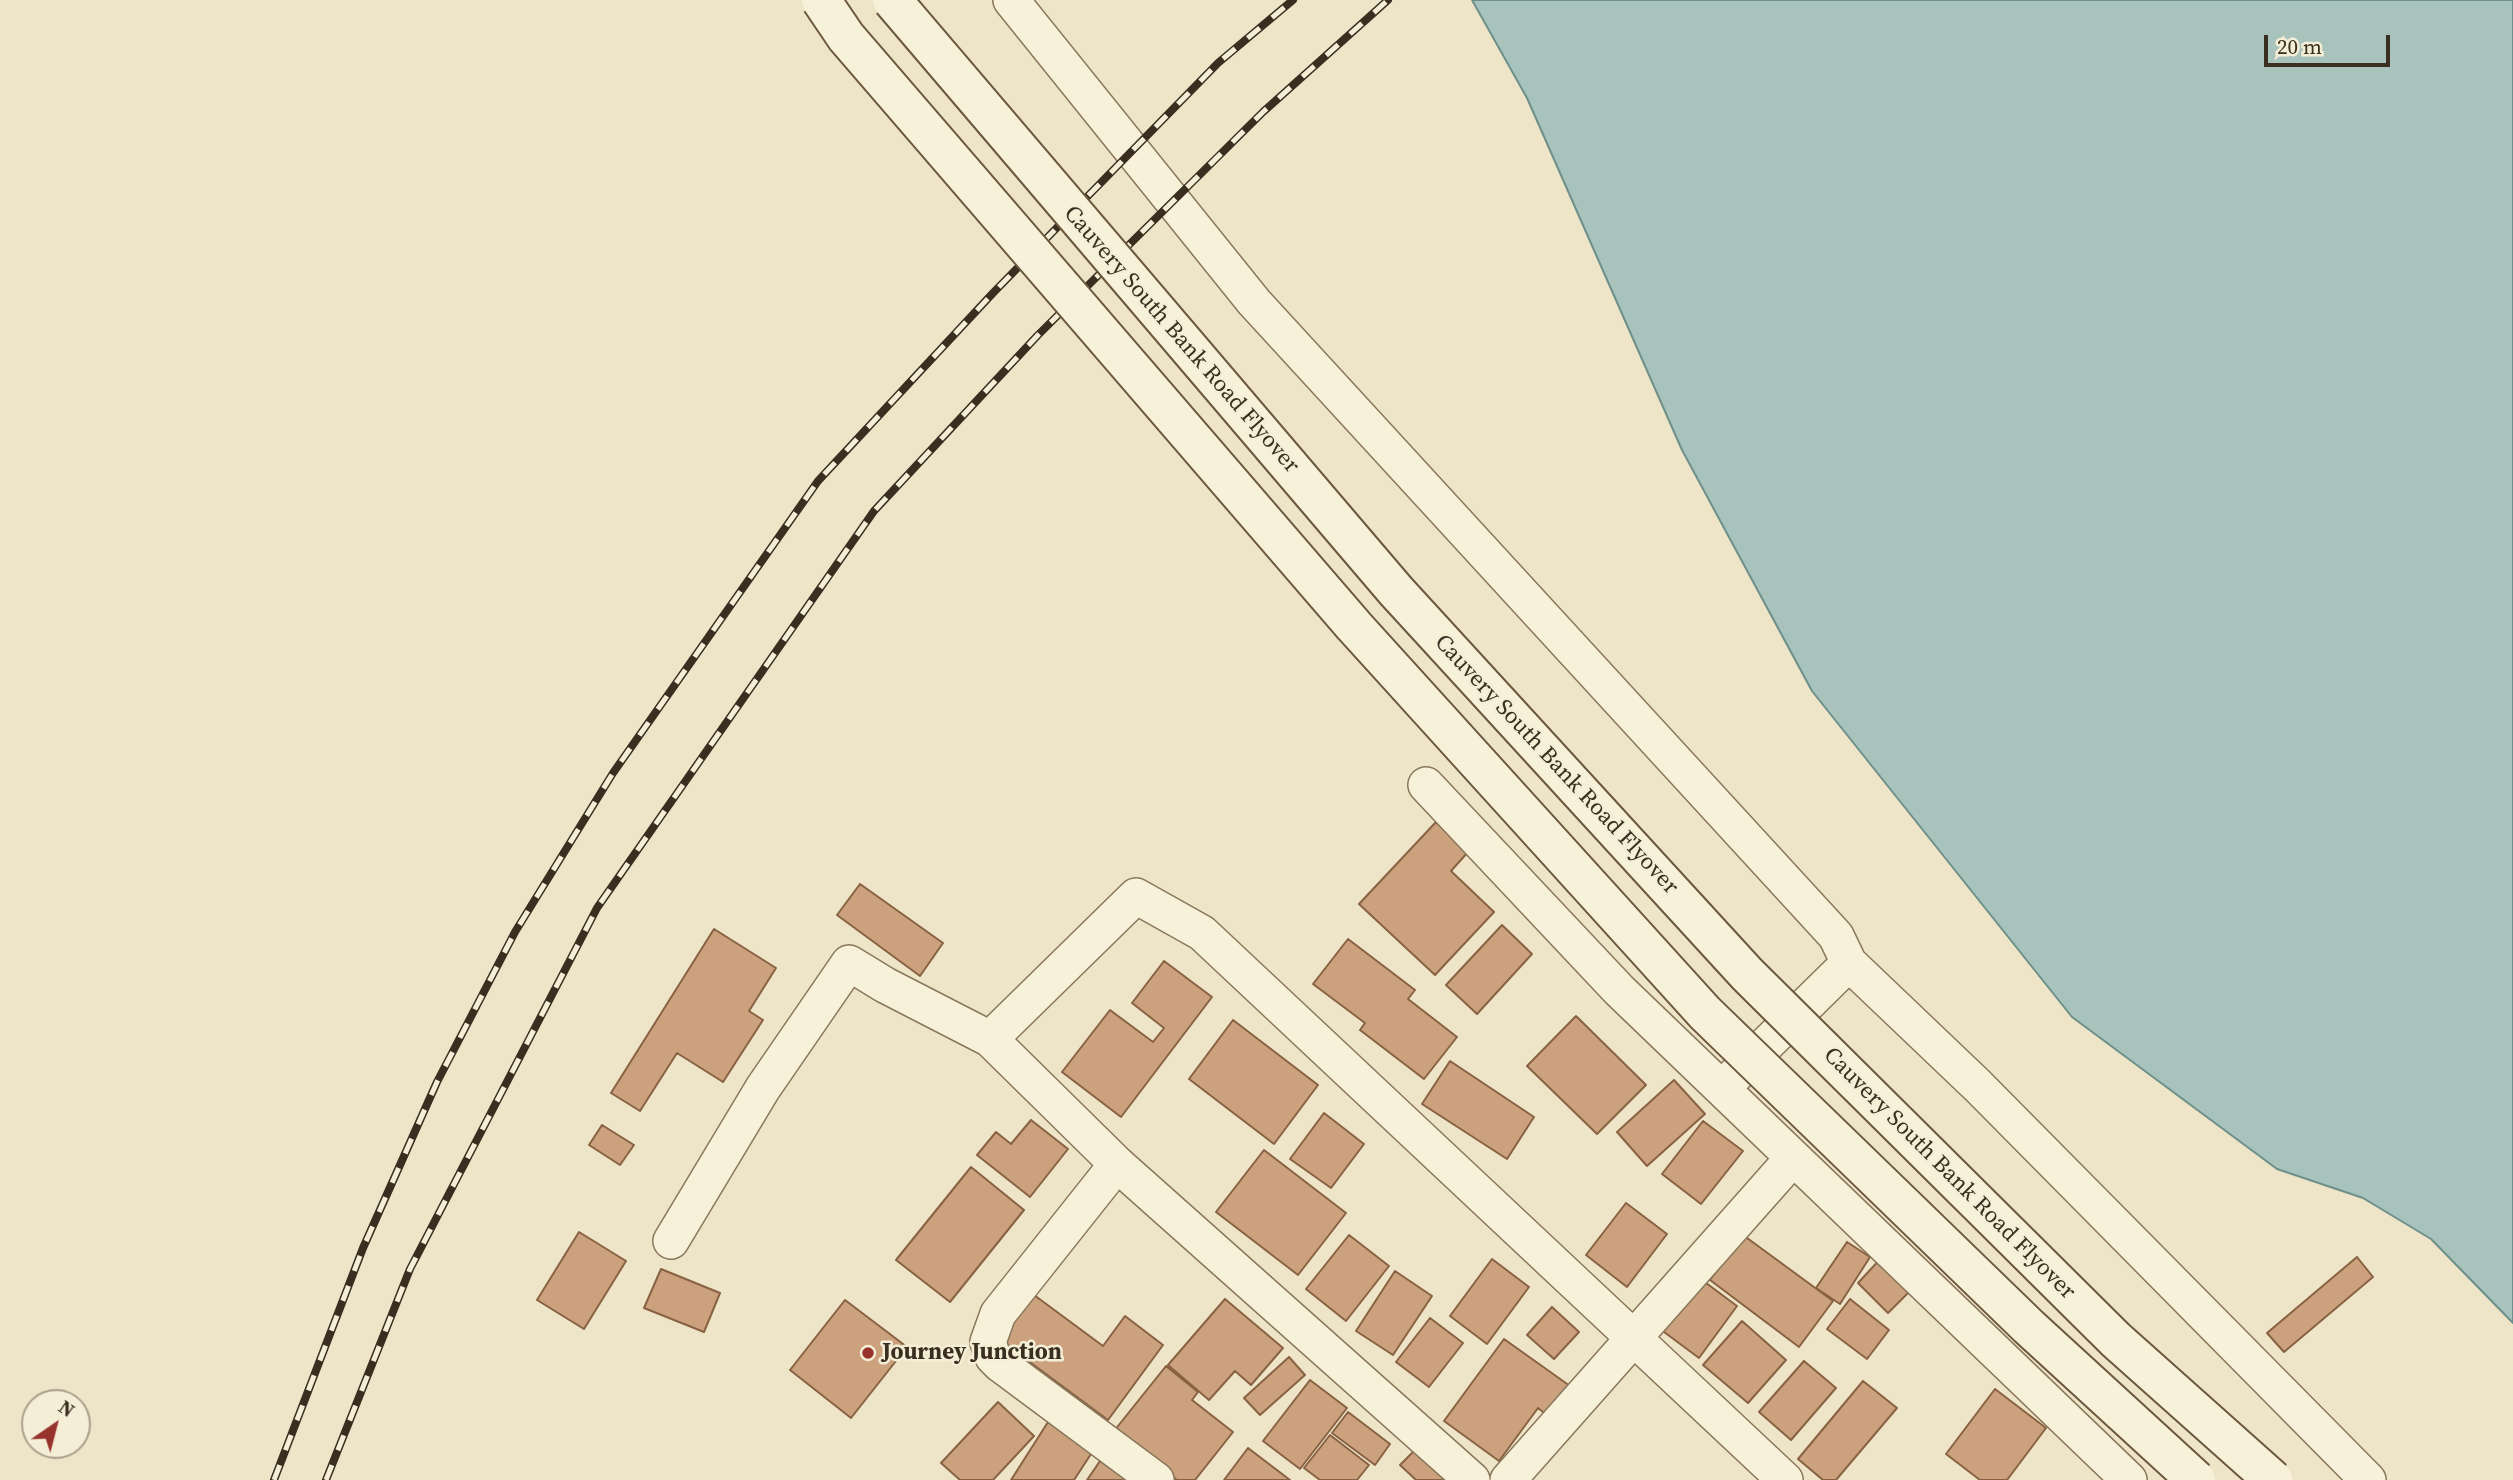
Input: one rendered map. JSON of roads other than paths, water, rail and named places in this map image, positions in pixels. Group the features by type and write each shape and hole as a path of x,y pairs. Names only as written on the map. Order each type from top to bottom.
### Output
{"main road":[{"path":"821,0 846,37 1353,626 1705,1013 2020,1318 2196,1480"},
{"name":"Cauvery South Bank Road Flyover","path":"892,0 1396,591 1747,974 2116,1340 2273,1480"}],"street":[{"path":"1010,0 1255,302 1836,936 1849,963 1988,1096 2368,1480"},
{"path":"1426,785 1619,990 2129,1480"},
{"path":"990,1039 1136,896 1202,933 1785,1480"},
{"path":"671,1241 763,1088 849,962 885,985 990,1039 1117,1164 1472,1480"},
{"path":"1722,1088 1849,963"},
{"path":"1508,1480 1793,1158"},
{"path":"1117,1164 998,1314 988,1342 1000,1364 1156,1480"}],"water":[{"path":"1472,0 2513,0 2513,1323 2431,1239 2363,1198 2277,1169 2072,1017 1812,691 1682,450 1527,98"}],"railway":[{"path":"274,1480 363,1248 437,1082 515,932 613,773 818,481 993,293 1218,63 1293,0"},
{"path":"326,1480 410,1269 597,908 874,511 1038,335 1263,112 1388,0"}],"place":[{"name":"Journey Junction","path":"868,1353"}]}
